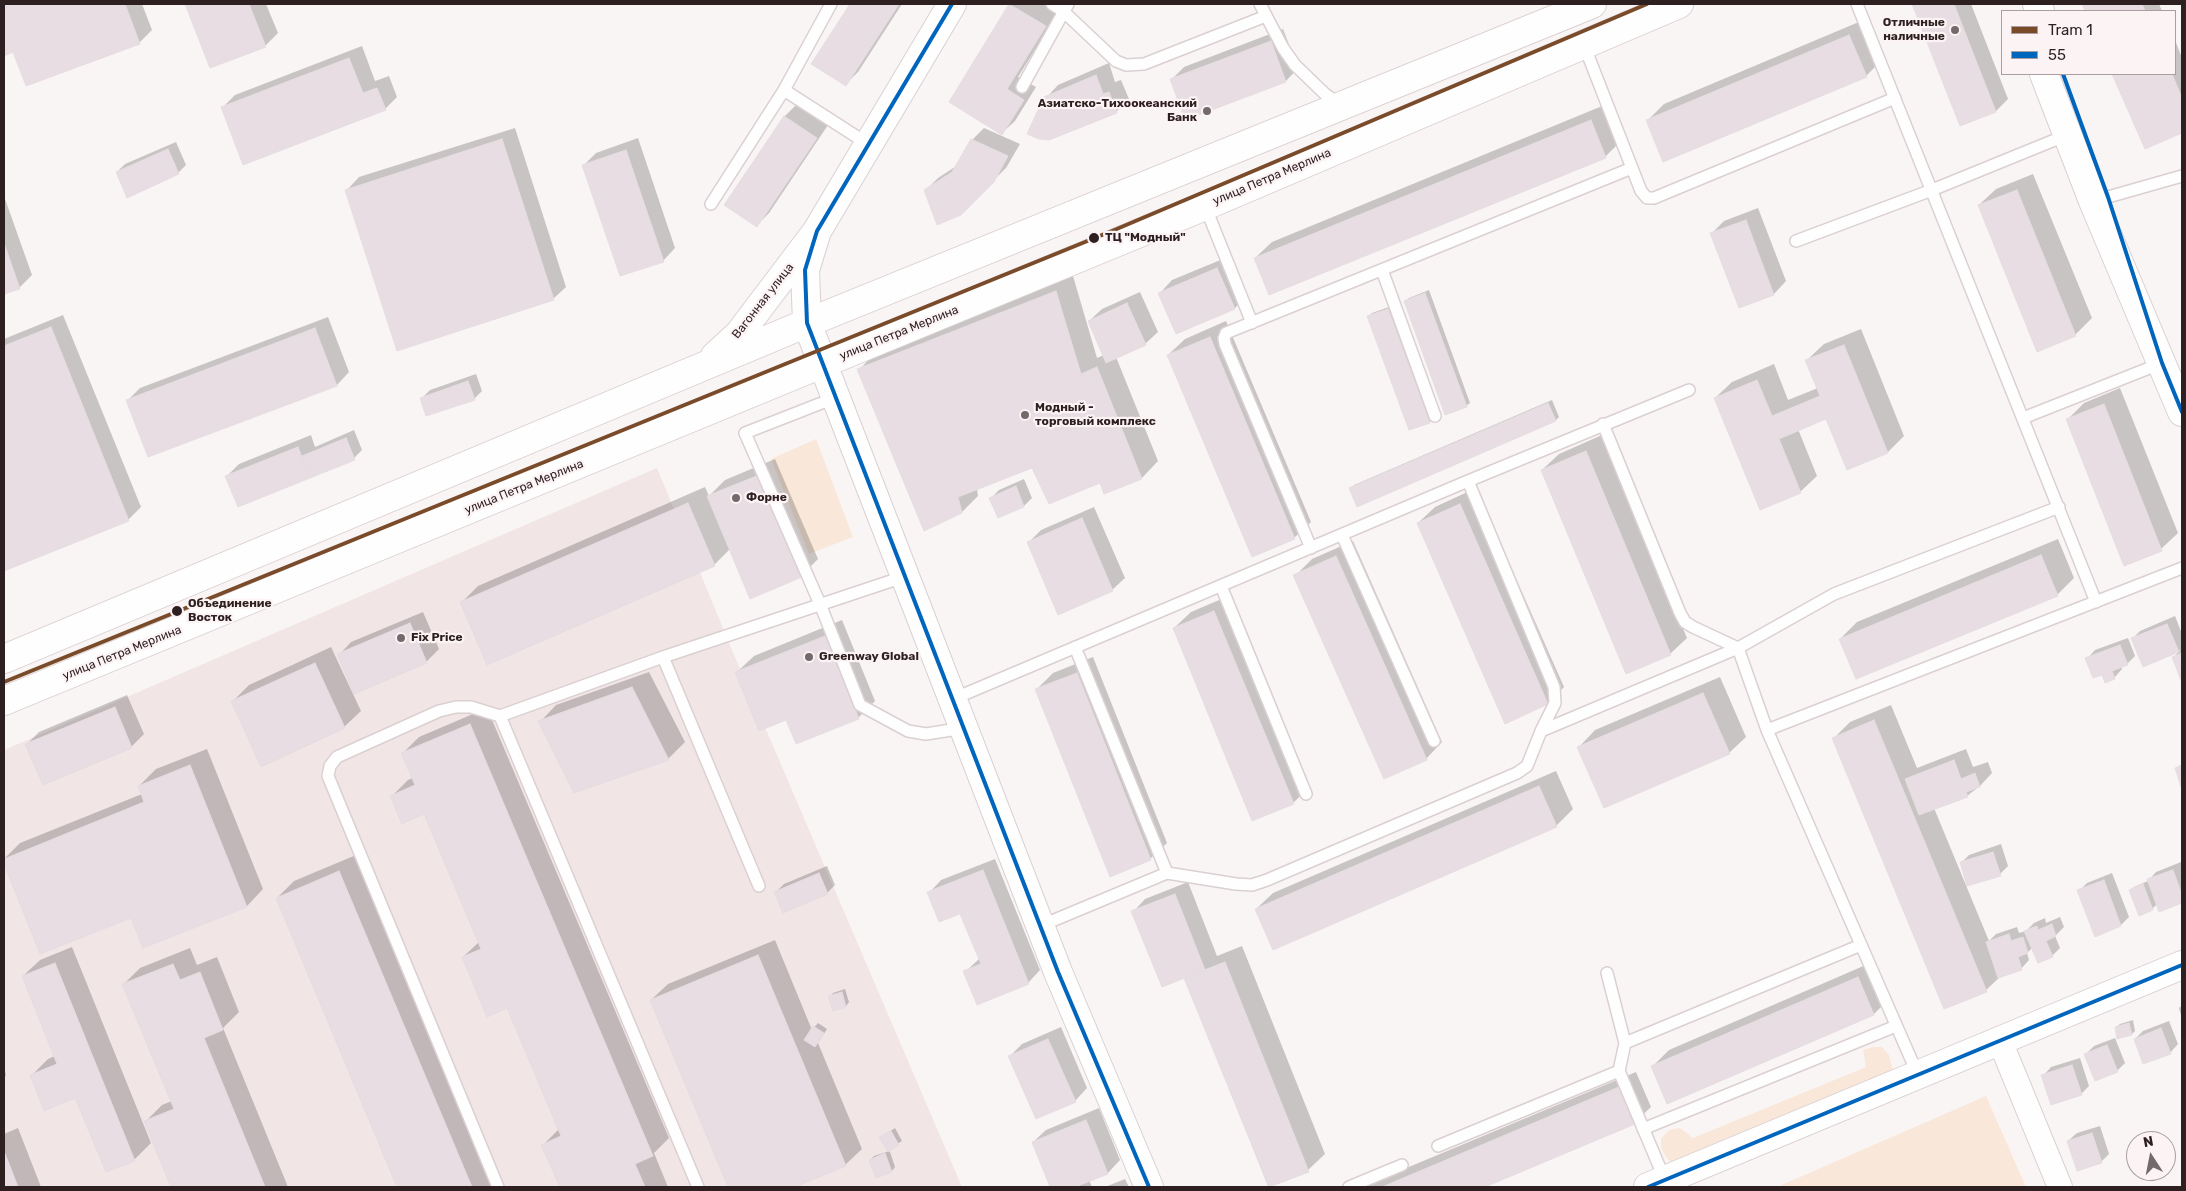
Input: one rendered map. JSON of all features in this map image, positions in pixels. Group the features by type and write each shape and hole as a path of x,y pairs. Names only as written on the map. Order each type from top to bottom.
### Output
{"main road":[{"name":"Вагонная улица","path":"704,367 739,334 817,231 952,4"},
{"path":"4,659 807,323 1342,105 1554,15 1592,4"},
{"name":"улица Петра Мерлина","path":"4,701 1205,206 1584,43 1680,4"},
{"path":"2044,75 2067,135 2182,412"},
{"path":"2063,75 2108,197 2162,363"},
{"name":"Вагонная улица","path":"817,231 804,270 807,323 1040,926 1149,1187"},
{"path":"1657,1184 2182,965"}],"street":[{"path":"2000,1041 2060,1187"}],"lane":[{"path":"712,204 784,90 831,4"},
{"path":"1052,4 1066,8 1116,61 1134,65 1144,64 1266,16"},
{"path":"1260,4 1282,48 1295,65 1325,94 1342,105"},
{"path":"1857,4 2096,602"},
{"path":"1022,87 1066,8"},
{"path":"1584,43 1632,168 1647,198 1654,198 1895,98"},
{"path":"784,90 868,144"},
{"path":"1796,241 1932,190 2067,135"},
{"path":"1311,548 1225,344 1224,338 1226,333 1632,168"},
{"path":"2108,197 2182,176"},
{"path":"1205,206 1252,323"},
{"path":"1382,270 1434,416"},
{"path":"2023,418 2162,363"},
{"path":"953,699 1603,424 1689,390"},
{"path":"837,397 745,433 820,604 860,705 908,731 926,734 964,728"},
{"path":"1603,424 1685,622 1738,648 1767,730 1918,1075"},
{"path":"1040,926 1167,872 1252,885 1517,773 1527,766 1555,703 1554,687 1468,481"},
{"path":"1541,731 1738,648 1834,594 2059,507"},
{"path":"1342,535 1434,741"},
{"path":"1767,730 2182,568"},
{"path":"498,1187 328,776 330,766 337,757 439,711 456,707 471,707 500,716 663,657 906,576"},
{"path":"1221,586 1306,794"},
{"path":"1075,647 1167,872"},
{"path":"663,657 759,886"},
{"path":"500,716 698,1187"},
{"path":"1625,1043 1861,945"},
{"path":"1607,973 1625,1043 1619,1071 1644,1129 1657,1184"},
{"path":"1644,1129 1896,1026"},
{"path":"1438,1146 1619,1071"},
{"path":"1348,1187 1402,1165"}],"shaded area":[{"path":"816,439 853,537 809,554 771,459"},
{"path":"657,468 732,650 962,1187 4,1187 4,750"},
{"path":"1872,1047 1882,1047 1889,1055 1893,1070 1670,1162 1661,1148 1661,1139 1669,1130 1680,1128 1693,1138 1866,1067 1863,1050"},
{"path":"1986,1096 2026,1187 1777,1187"}],"building":[{"path":"4,4 125,4 140,44 26,86 13,52 4,56"},
{"path":"185,4 249,4 266,47 210,68"},
{"path":"850,4 899,4 846,86 811,64"},
{"path":"1009,4 1046,26 1007,89 1024,100 1002,135 949,102"},
{"path":"1912,4 1954,4 1996,112 1960,126"},
{"path":"2082,4 2142,4 2145,10 2085,10"},
{"path":"1849,35 1867,77 1663,162 1646,120"},
{"path":"1271,41 1286,82 1185,120 1170,79"},
{"path":"349,58 363,93 377,88 386,110 243,165 221,107"},
{"path":"1096,75 1103,94 1109,92 1117,113 1049,140 1039,139 1027,134 1044,97"},
{"path":"2112,75 2172,75 2182,98 2182,133 2145,149"},
{"path":"784,116 817,138 757,227 724,205"},
{"path":"1591,120 1606,158 1269,295 1254,258"},
{"path":"502,139 554,300 397,351 345,190"},
{"path":"971,139 1008,156 994,182 961,215 937,225 924,190 952,172"},
{"path":"168,149 179,174 127,198 116,172"},
{"path":"626,150 664,262 620,276 582,165"},
{"path":"2017,190 2076,336 2037,352 1978,205"},
{"path":"1746,220 1774,295 1739,308 1710,233"},
{"path":"4,243 20,289 4,294"},
{"path":"1217,268 1235,309 1176,334 1158,293"},
{"path":"1056,291 1081,374 1095,410 1032,468 958,497 962,513 924,531 857,369"},
{"path":"1425,293 1467,407 1445,415 1404,301"},
{"path":"1127,303 1146,345 1106,363 1088,321"},
{"path":"1388,309 1430,423 1409,430 1367,316"},
{"path":"51,327 129,521 4,571 4,346"},
{"path":"315,328 337,386 148,457 126,400"},
{"path":"1210,337 1295,539 1252,557 1167,355"},
{"path":"1844,345 1888,453 1847,470 1826,419 1779,439 1801,493 1760,510 1714,398 1757,380 1772,416 1820,396 1805,360"},
{"path":"1097,367 1142,479 1104,494 1100,483 1049,504 1032,468 1095,410 1081,374"},
{"path":"468,381 475,400 426,416 420,398"},
{"path":"1548,403 1556,421 1357,507 1349,488"},
{"path":"2104,404 2162,551 2124,566 2066,419"},
{"path":"346,438 355,460 310,478 302,456"},
{"path":"298,447 310,478 238,507 225,476"},
{"path":"1586,451 1671,655 1626,674 1541,470"},
{"path":"759,475 802,577 750,599 707,496"},
{"path":"1016,486 1024,507 998,518 989,498"},
{"path":"688,503 715,566 487,665 460,602"},
{"path":"1460,504 1548,704 1505,724 1417,523"},
{"path":"1082,518 1113,591 1058,615 1027,542"},
{"path":"2041,555 2058,596 1856,679 1839,639"},
{"path":"1336,556 1427,760 1384,779 1293,575"},
{"path":"1214,611 1294,804 1252,821 1173,628"},
{"path":"410,623 427,663 354,694 337,654"},
{"path":"2167,624 2179,652 2143,667 2131,638"},
{"path":"825,636 859,719 796,744 786,720 759,731 735,672"},
{"path":"2120,645 2128,665 2112,671 2115,679 2105,683 2102,675 2093,678 2085,658"},
{"path":"2182,653 2182,683 2172,657"},
{"path":"315,663 345,728 261,767 231,701"},
{"path":"1077,673 1151,860 1110,877 1035,689"},
{"path":"632,687 669,760 574,793 538,721"},
{"path":"1703,693 1730,754 1604,808 1577,747"},
{"path":"115,707 132,748 43,785 25,744"},
{"path":"1874,720 1987,992 1944,1009 1832,738"},
{"path":"470,724 653,1156 635,1164 645,1187 560,1187 541,1145 561,1136 507,1008 487,1017 462,957 481,949 424,814 402,824 390,796 415,785 401,753"},
{"path":"1954,760 1961,779 1975,773 1980,787 1966,792 1968,797 1919,815 1905,779"},
{"path":"190,765 247,907 143,948 131,918 40,954 4,864 4,859 144,802 138,786"},
{"path":"2182,765 2182,786 2181,787 2175,768"},
{"path":"1539,786 1557,827 1273,950 1255,909"},
{"path":"1993,852 2001,876 1967,886 1960,862"},
{"path":"983,870 1029,984 977,1005 963,971 981,964 960,914 939,922 927,892"},
{"path":"2173,870 2182,895 2182,903 2159,912 2147,879"},
{"path":"339,871 472,1187 397,1187 276,898"},
{"path":"819,873 828,894 783,913 774,892"},
{"path":"2104,880 2121,926 2095,937 2077,890"},
{"path":"2143,884 2153,910 2139,916 2129,890"},
{"path":"1175,894 1205,970 1162,987 1131,911"},
{"path":"2052,924 2056,936 2046,941 2053,957 2038,963 2024,931 2037,926 2038,930"},
{"path":"2009,934 2011,941 2023,937 2028,953 2018,957 2022,970 1998,978 1986,942"},
{"path":"758,955 846,1166 795,1187 728,1187 650,1000"},
{"path":"1225,962 1309,1172 1269,1187 1184,978"},
{"path":"55,963 135,1161 106,1172 75,1098 44,1111 30,1075 57,1064 22,976"},
{"path":"173,964 180,980 200,972 223,1030 204,1038 265,1187 171,1187 144,1121 174,1109 122,984"},
{"path":"1858,977 1874,1015 1667,1104 1651,1066"},
{"path":"842,992 846,1007 833,1011 828,996"},
{"path":"2129,1023 2132,1035 2117,1039 2115,1027"},
{"path":"813,1026 824,1033 815,1047 804,1040"},
{"path":"2161,1028 2171,1054 2143,1064 2134,1039"},
{"path":"1048,1039 1076,1102 1036,1119 1008,1056"},
{"path":"2107,1045 2118,1072 2095,1081 2084,1054"},
{"path":"2072,1065 2082,1095 2051,1105 2041,1075"},
{"path":"1619,1087 1635,1124 1485,1187 1382,1187"},
{"path":"1086,1120 1108,1174 1075,1187 1050,1187 1032,1142"},
{"path":"891,1131 899,1145 888,1152 879,1137"},
{"path":"2092,1133 2102,1163 2077,1171 2067,1141"},
{"path":"4,1151 18,1187 4,1187"},
{"path":"885,1153 892,1172 876,1178 869,1160"}],"tram line":[{"name":"1","path":"4,682 1112,231 1647,4"}],"transit line":[{"name":"55","path":"952,4 817,231 805,270 807,323 1058,972 1149,1187"},
{"name":"55","path":"2063,75 2108,197 2162,363 2182,412"},
{"name":"55","path":"1648,1187 2182,965"}],"place":[{"name":"Отличные наличные","path":"1955,30"},
{"name":"Азиатско-Тихоокеанский Банк","path":"1207,111"},
{"name":"ТЦ \"Модный\"","path":"1094,238"},
{"name":"Модный - торговый комплекс","path":"1025,415"},
{"name":"Форне","path":"736,498"},
{"name":"Объединение Восток","path":"177,611"},
{"name":"Fix Price","path":"401,638"},
{"name":"Greenway Global","path":"809,657"}]}
